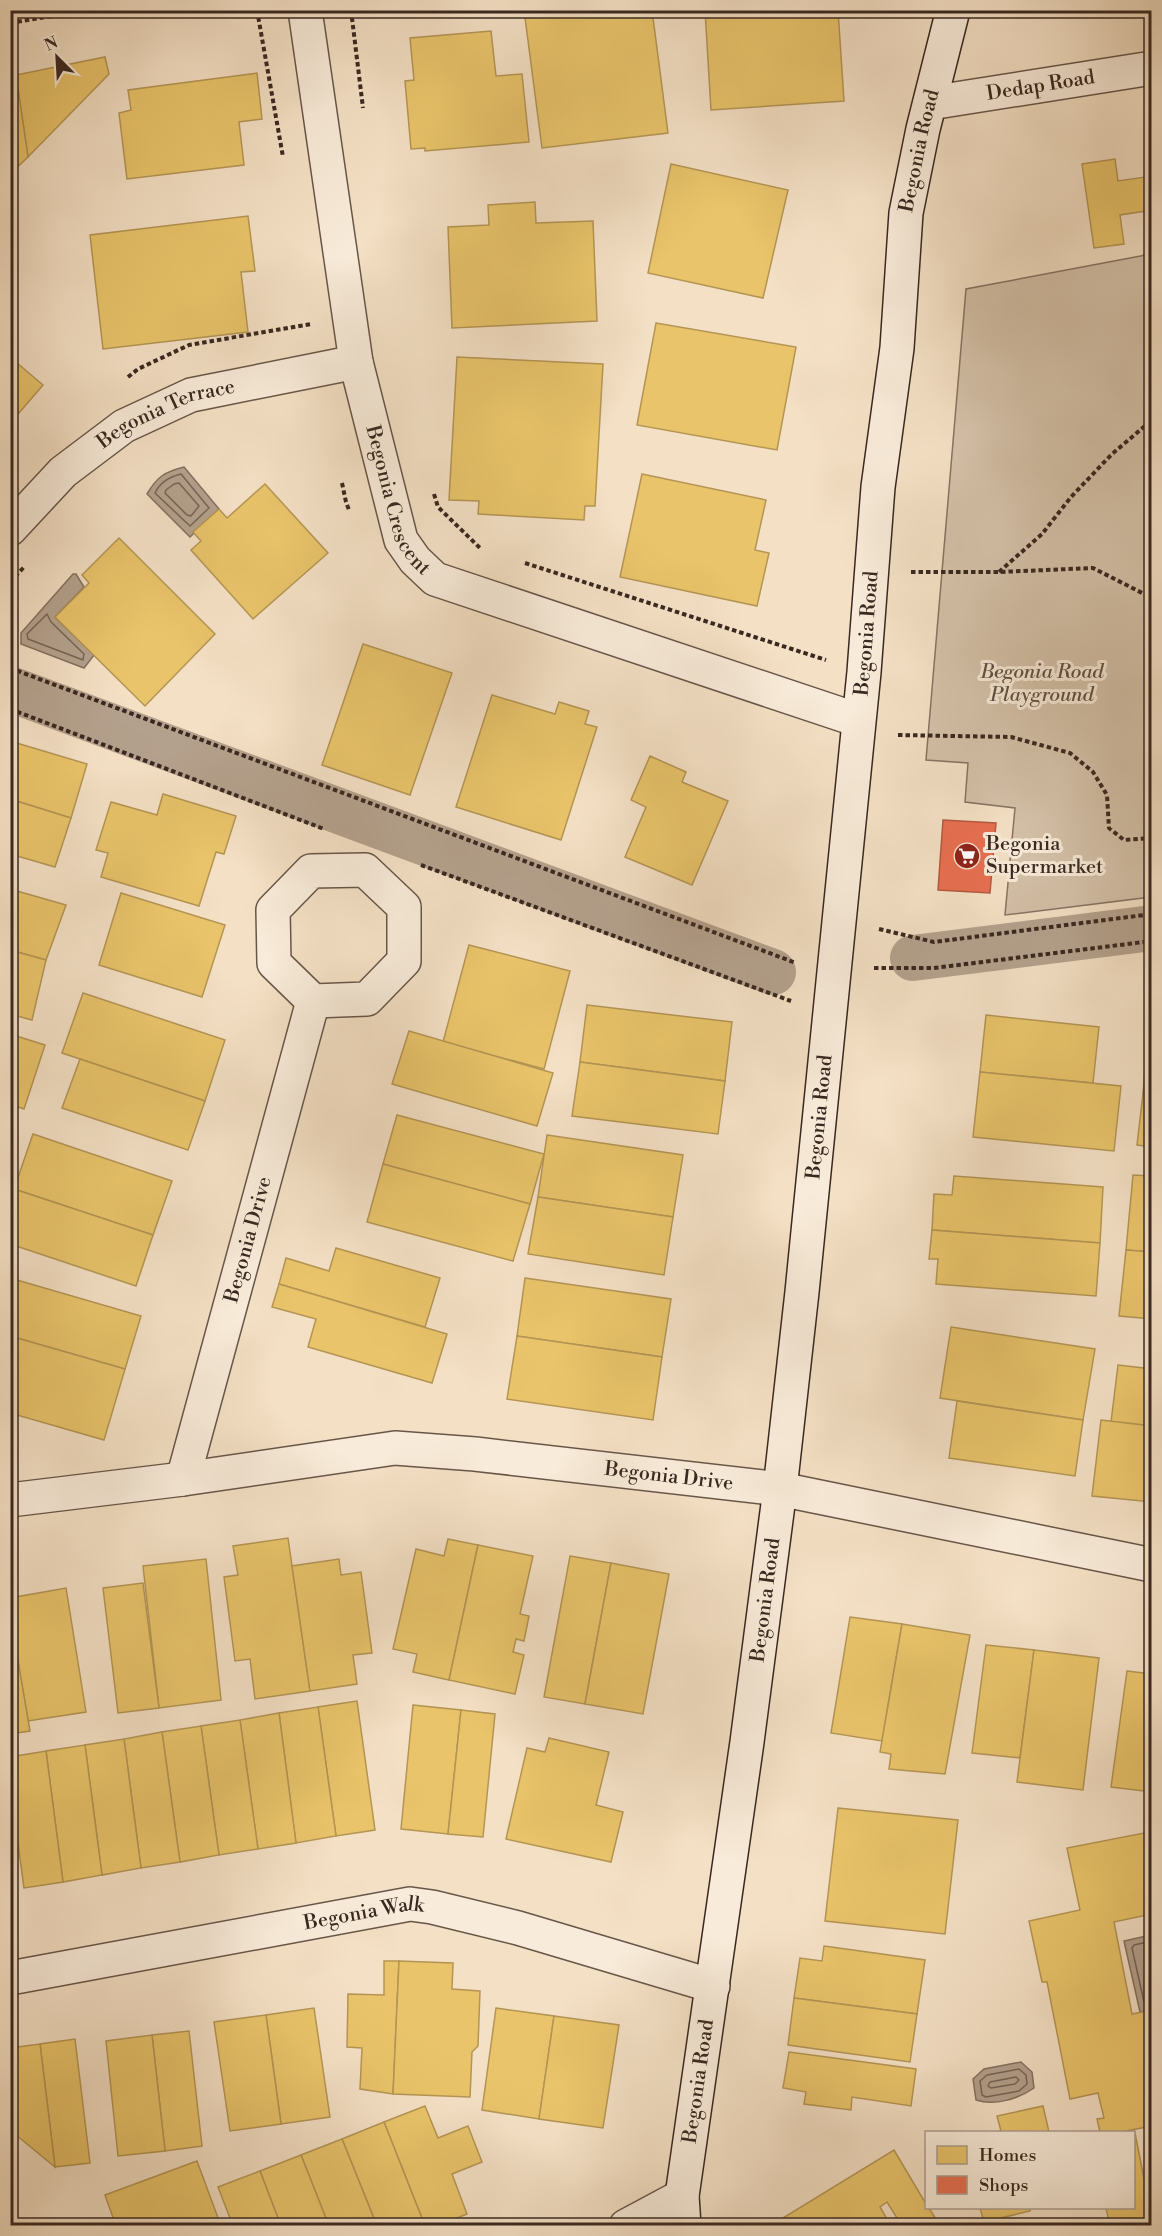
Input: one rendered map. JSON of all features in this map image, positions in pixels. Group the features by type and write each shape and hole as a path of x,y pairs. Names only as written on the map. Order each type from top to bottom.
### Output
{"street":[{"name":"Begonia Crescent","path":"305,10 356,362 400,540 415,560 435,579 858,720"},
{"name":"Begonia Road","path":"683,2211 780,1489 802,1292 864,672 878,487 897,348 906,213 930,103 954,10"},
{"name":"Dedap Road","path":"930,103 1152,68"},
{"name":"Begonia Terrace","path":"10,529 63,472 124,426 191,394 356,362"},
{"path":"365,870 404,907 404,961 367,999 313,1001 274,963 273,910 311,871 365,870"},
{"name":"Begonia Drive","path":"183,1479 313,1001"},
{"name":"Begonia Drive","path":"10,1500 183,1479 395,1448 475,1454 780,1489 1152,1565"},
{"name":"Begonia Walk","path":"10,1978 410,1904 432,1906 518,1928 713,1986"},
{"path":"626,2226 683,2211"}],"path":[{"path":"10,23 89,10"},
{"path":"257,10 284,162"},
{"path":"351,10 364,114"},
{"path":"310,313 322,370"},
{"path":"999,572 1042,534 1071,496 1112,454 1152,420"},
{"path":"341,479 351,513"},
{"path":"432,488 438,507 478,548 489,552"},
{"path":"523,563 864,672"},
{"path":"10,582 25,566"},
{"path":"908,572 999,572 1093,568 1152,598"},
{"path":"10,668 834,972 934,968 1152,941"},
{"path":"892,735 1011,737 1070,753 1093,771 1107,795 1109,828 1125,840 1152,838"},
{"path":"838,920 934,942 1152,914"},
{"path":"10,1913 14,1940"}],"green space":[{"name":"Begonia Road Playground","path":"1151,254 1151,897 1005,915 1015,808 965,802 968,763 926,760 966,289"}],"water":[{"path":"184,467 219,509 190,537 147,494 162,476"},
{"path":"73,574 76,574 84,587 55,617 94,655 84,668 21,644 21,633"},
{"path":"1151,1935 1151,2010 1140,2012 1124,1941"},
{"path":"1021,2062 1032,2072 1034,2088 1006,2100 983,2102 976,2100 973,2079 984,2069"}],"building: Homes":[{"path":"524,10 652,10 668,133 542,148"},
{"path":"705,10 838,10 844,101 711,110"},
{"path":"491,31 496,76 522,74 529,142 425,151 425,148 411,149 405,81 414,80 410,38"},
{"path":"105,57 109,74 28,157 16,75"},
{"path":"257,73 262,119 239,122 244,165 127,179 119,113 131,110 128,90"},
{"path":"10,75 16,75 28,157 10,174"},
{"path":"1115,159 1118,181 1152,176 1152,210 1120,215 1124,244 1094,248 1082,164"},
{"path":"671,164 788,190 763,298 648,273"},
{"path":"535,202 536,223 593,221 597,321 452,328 448,227 489,225 488,205"},
{"path":"248,216 255,271 241,272 248,332 103,349 90,235"},
{"path":"656,323 796,347 777,450 637,425"},
{"path":"10,357 43,385 19,413 10,405"},
{"path":"457,357 603,364 595,506 585,506 584,520 478,514 479,501 449,500"},
{"path":"642,474 766,500 755,550 769,553 757,606 620,577"},
{"path":"265,484 328,553 253,619 191,550 201,541 193,532 219,509 227,518"},
{"path":"119,538 215,634 145,706 55,617 89,583 82,575"},
{"path":"363,644 452,673 410,795 322,765"},
{"path":"492,695 555,714 559,702 589,711 585,724 597,727 561,840 456,807"},
{"path":"10,741 87,764 71,818 10,799"},
{"path":"650,756 686,772 682,782 728,801 692,885 625,857 646,807 631,800"},
{"path":"163,794 236,816 224,854 216,852 199,906 101,877 108,853 96,850 111,802 157,815"},
{"path":"10,799 71,818 55,867 10,854"},
{"path":"10,889 66,905 46,960 10,950"},
{"path":"121,893 225,925 202,997 99,965"},
{"path":"469,945 570,971 544,1069 443,1042"},
{"path":"10,950 46,960 32,1020 10,1014"},
{"path":"83,993 225,1040 205,1101 62,1053"},
{"path":"587,1005 732,1022 725,1081 580,1062"},
{"path":"986,1015 1099,1027 1093,1083 980,1072"},
{"path":"409,1031 553,1073 537,1126 392,1084"},
{"path":"10,1034 45,1045 24,1109 10,1104"},
{"path":"1148,1040 1152,1041 1152,1094 1143,1093"},
{"path":"80,1059 205,1101 188,1150 62,1108"},
{"path":"580,1062 725,1081 718,1134 572,1116"},
{"path":"980,1072 1121,1086 1114,1151 973,1137"},
{"path":"1143,1093 1152,1094 1152,1147 1137,1145"},
{"path":"397,1115 544,1154 530,1204 383,1164"},
{"path":"33,1134 172,1181 153,1235 14,1189"},
{"path":"547,1135 683,1155 673,1217 538,1197"},
{"path":"383,1164 530,1204 513,1261 367,1222"},
{"path":"1133,1175 1152,1176 1152,1252 1126,1250"},
{"path":"954,1176 1103,1187 1100,1243 932,1230 934,1194 952,1195"},
{"path":"14,1189 153,1235 136,1286 10,1244 10,1200"},
{"path":"538,1197 673,1217 664,1275 528,1254"},
{"path":"932,1230 1100,1243 1096,1296 936,1284 938,1259 929,1259"},
{"path":"336,1248 440,1278 425,1327 279,1284 286,1258 329,1271"},
{"path":"1126,1250 1152,1252 1152,1319 1119,1316"},
{"path":"10,1278 141,1316 125,1369 10,1336"},
{"path":"525,1278 671,1299 662,1357 517,1336"},
{"path":"279,1284 447,1334 432,1383 308,1347 316,1319 272,1307"},
{"path":"951,1327 1095,1349 1083,1420 940,1398"},
{"path":"10,1336 125,1369 104,1440 10,1413"},
{"path":"517,1336 662,1357 653,1420 507,1399"},
{"path":"1118,1365 1152,1369 1152,1426 1111,1422"},
{"path":"957,1401 1083,1420 1075,1476 949,1458"},
{"path":"1101,1420 1152,1426 1152,1502 1092,1496"},
{"path":"288,1538 310,1691 255,1699 250,1659 235,1661 224,1577 238,1575 233,1546"},
{"path":"448,1539 478,1545 449,1680 413,1672 417,1654 393,1649 416,1549 444,1556"},
{"path":"478,1545 533,1556 520,1614 529,1616 524,1641 516,1639 513,1652 524,1655 515,1694 449,1680"},
{"path":"570,1556 611,1563 585,1704 544,1697"},
{"path":"206,1559 221,1700 159,1708 143,1566"},
{"path":"339,1559 341,1575 361,1572 372,1653 353,1655 357,1684 310,1691 292,1566"},
{"path":"611,1563 669,1574 643,1714 585,1704"},
{"path":"143,1583 159,1708 118,1713 103,1588"},
{"path":"66,1588 86,1712 28,1721 10,1614 10,1598"},
{"path":"10,1614 30,1731 10,1734"},
{"path":"850,1617 902,1624 882,1741 831,1733"},
{"path":"902,1624 970,1635 945,1774 889,1769 891,1754 880,1752"},
{"path":"986,1645 1034,1650 1020,1758 972,1753"},
{"path":"1034,1650 1099,1658 1083,1790 1017,1782"},
{"path":"1127,1671 1152,1674 1152,1792 1111,1787"},
{"path":"357,1701 375,1830 336,1836 318,1707"},
{"path":"413,1705 461,1710 448,1834 401,1829"},
{"path":"318,1707 336,1836 296,1843 279,1713"},
{"path":"461,1710 495,1714 483,1837 448,1834"},
{"path":"279,1713 296,1843 258,1849 240,1720"},
{"path":"240,1720 258,1849 219,1855 201,1726"},
{"path":"201,1726 219,1855 180,1862 162,1732"},
{"path":"162,1732 180,1862 141,1868 124,1739"},
{"path":"549,1738 609,1752 596,1805 623,1812 611,1862 506,1839 527,1748 545,1752"},
{"path":"124,1739 141,1868 102,1875 85,1745"},
{"path":"85,1745 102,1875 63,1882 46,1751"},
{"path":"46,1751 63,1882 24,1888 10,1784 10,1757"},
{"path":"838,1808 958,1820 945,1934 825,1921"},
{"path":"1149,1832 1152,1844 1152,1914 1114,1922 1132,2014 1152,2010 1152,2126 1126,2131 1100,2131 1097,2119 1104,2118 1098,2093 1070,2099 1047,1982 1042,1982 1029,1921 1080,1910 1067,1848"},
{"path":"824,1946 925,1960 917,2014 794,1998 800,1958 822,1961"},
{"path":"384,1961 399,1961 393,2094 360,2089 362,2048 347,2047 348,1994 384,1995"},
{"path":"399,1961 453,1963 452,1989 480,1991 478,2046 472,2052 470,2097 393,2094"},
{"path":"794,1998 917,2014 910,2062 788,2045"},
{"path":"314,2008 330,2117 281,2124 266,2015"},
{"path":"496,2008 554,2016 539,2119 482,2110"},
{"path":"266,2015 281,2124 230,2131 214,2022"},
{"path":"554,2016 619,2025 603,2128 539,2119"},
{"path":"189,2031 202,2146 165,2151 152,2035"},
{"path":"152,2035 165,2151 118,2156 106,2041"},
{"path":"75,2039 90,2163 55,2167 40,2044"},
{"path":"40,2044 55,2167 10,2130 10,2048"},
{"path":"789,2052 916,2069 911,2106 852,2097 851,2110 804,2104 806,2092 783,2088"},
{"path":"425,2106 438,2138 468,2126 482,2162 452,2174 467,2214 437,2226 425,2226 384,2122"},
{"path":"1043,2106 1049,2131 1001,2131 997,2116"},
{"path":"384,2122 425,2226 377,2226 342,2139"},
{"path":"1135,2133 1152,2219 1110,2226 1106,2209 1135,2209"},
{"path":"342,2139 377,2226 329,2226 301,2155"},
{"path":"894,2150 925,2202 925,2209 930,2209 939,2224 902,2226 887,2202 880,2207 891,2226 781,2226 778,2221"},
{"path":"301,2155 329,2226 281,2226 260,2171"},
{"path":"197,2161 221,2226 116,2226 105,2195"},
{"path":"260,2171 281,2226 233,2226 218,2187"},
{"path":"980,2209 1030,2209 1030,2211 984,2222"}],"building: Shops":[{"name":"Begonia Supermarket","path":"943,820 996,823 990,893 938,890"}],"waterway":[{"path":"10,689 773,972"},
{"path":"913,958 1152,928"}],"place":[{"name":"Begonia Supermarket","path":"967,856"}]}
